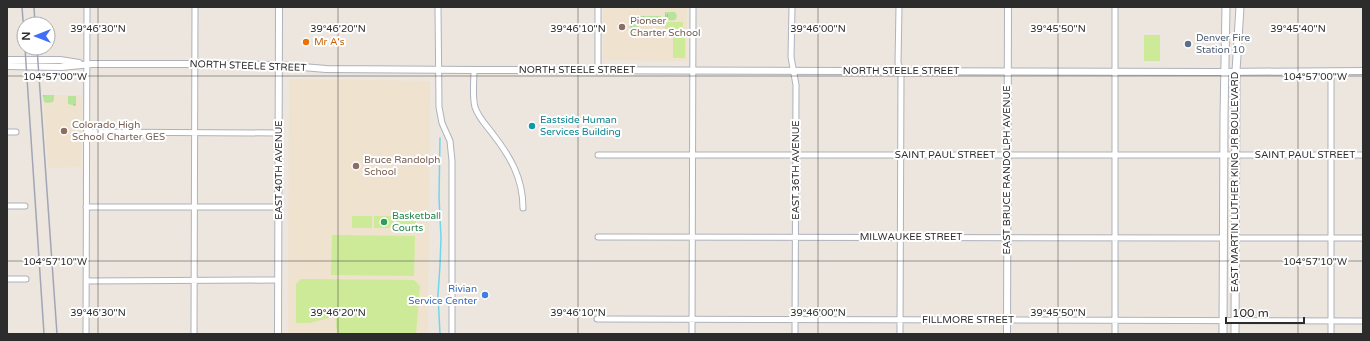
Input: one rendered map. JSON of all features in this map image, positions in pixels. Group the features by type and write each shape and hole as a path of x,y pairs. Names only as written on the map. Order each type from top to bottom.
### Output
{"main road":[{"name":"EAST MARTIN LUTHER KING JR BOULEVARD","path":"1223,334 1223,155 1226,7"},
{"name":"EAST MARTIN LUTHER KING JR BOULEVARD","path":"1235,334 1236,71 1240,7"}],"street":[{"path":"86,334 87,7"},
{"path":"194,334 195,7"},
{"name":"EAST 40TH AVENUE","path":"278,334 279,7"},
{"path":"438,7 435,70 440,112 450,141 452,156 452,334"},
{"path":"598,7 598,70"},
{"path":"692,334 693,7"},
{"name":"EAST 36TH AVENUE","path":"792,7 791,58 796,85 796,334"},
{"path":"899,7 898,62 901,71 900,334"},
{"name":"EAST BRUCE RANDOLPH AVENUE","path":"1007,334 1008,7"},
{"path":"1115,7 1115,334"},
{"name":"NORTH STEELE STREET","path":"7,60 60,60 87,64"},
{"name":"NORTH STEELE STREET","path":"7,66 61,67 87,64 195,64 279,65 326,69 435,70 1363,71"},
{"path":"474,70 475,108 508,153 514,165 521,183 523,208"},
{"path":"1331,71 1331,334"},
{"path":"7,132 16,132"},
{"path":"87,132 279,133"},
{"name":"SAINT PAUL STREET","path":"598,155 1363,155"},
{"path":"7,206 25,206"},
{"path":"86,207 278,207"},
{"name":"MILWAUKEE STREET","path":"598,237 1224,238"},
{"path":"1235,238 1363,238"},
{"path":"7,279 26,280"},
{"path":"86,281 278,280"},
{"name":"FILLMORE STREET","path":"597,319 1363,321"}],"shaded area":[{"path":"603,7 687,7 687,61 603,60"},
{"path":"289,79 430,81 428,334 288,334"},
{"name":"Colorado High School Charter GES","path":"43,95 82,95 81,167 48,168"}],"green space":[{"path":"665,12 675,12 677,16 676,19 665,21"},
{"path":"661,16 660,23 655,26 638,17"},
{"path":"665,22 683,22 683,30 665,30"},
{"path":"630,23 638,26 640,33 630,33"},
{"path":"673,34 685,34 685,58 673,58"},
{"path":"1144,35 1160,35 1160,61 1144,61"},
{"path":"43,95 54,95 53,102 44,102"},
{"path":"68,96 76,96 76,106 68,104"},
{"path":"352,216 372,216 372,228 352,228"},
{"name":"Basketball Courts","path":"374,216 394,216 394,228 374,228"},
{"path":"396,216 416,216 416,228 396,228"},
{"path":"332,235 415,236 414,276 331,275"},
{"path":"301,279 414,280 420,286 416,334 338,334 336,327 336,316 309,323 296,323 296,284"}],"waterway":[{"path":"440,138 439,197 441,238 438,295 440,334"}],"railway":[{"path":"22,7 23,16"},
{"path":"34,7 35,16"},
{"path":"26,56 44,334"},
{"path":"38,56 57,334"}],"place":[{"name":"Pioneer Charter School","path":"622,27"},
{"name":"Mr A's","path":"306,42"},
{"name":"Denver Fire Station 10","path":"1188,44"},
{"name":"Eastside Human Services Building","path":"532,126"},
{"name":"Colorado High School Charter GES","path":"64,131"},
{"name":"Bruce Randolph School","path":"356,166"},
{"name":"Basketball Courts","path":"384,222"},
{"name":"Rivian Service Center","path":"485,295"}]}
